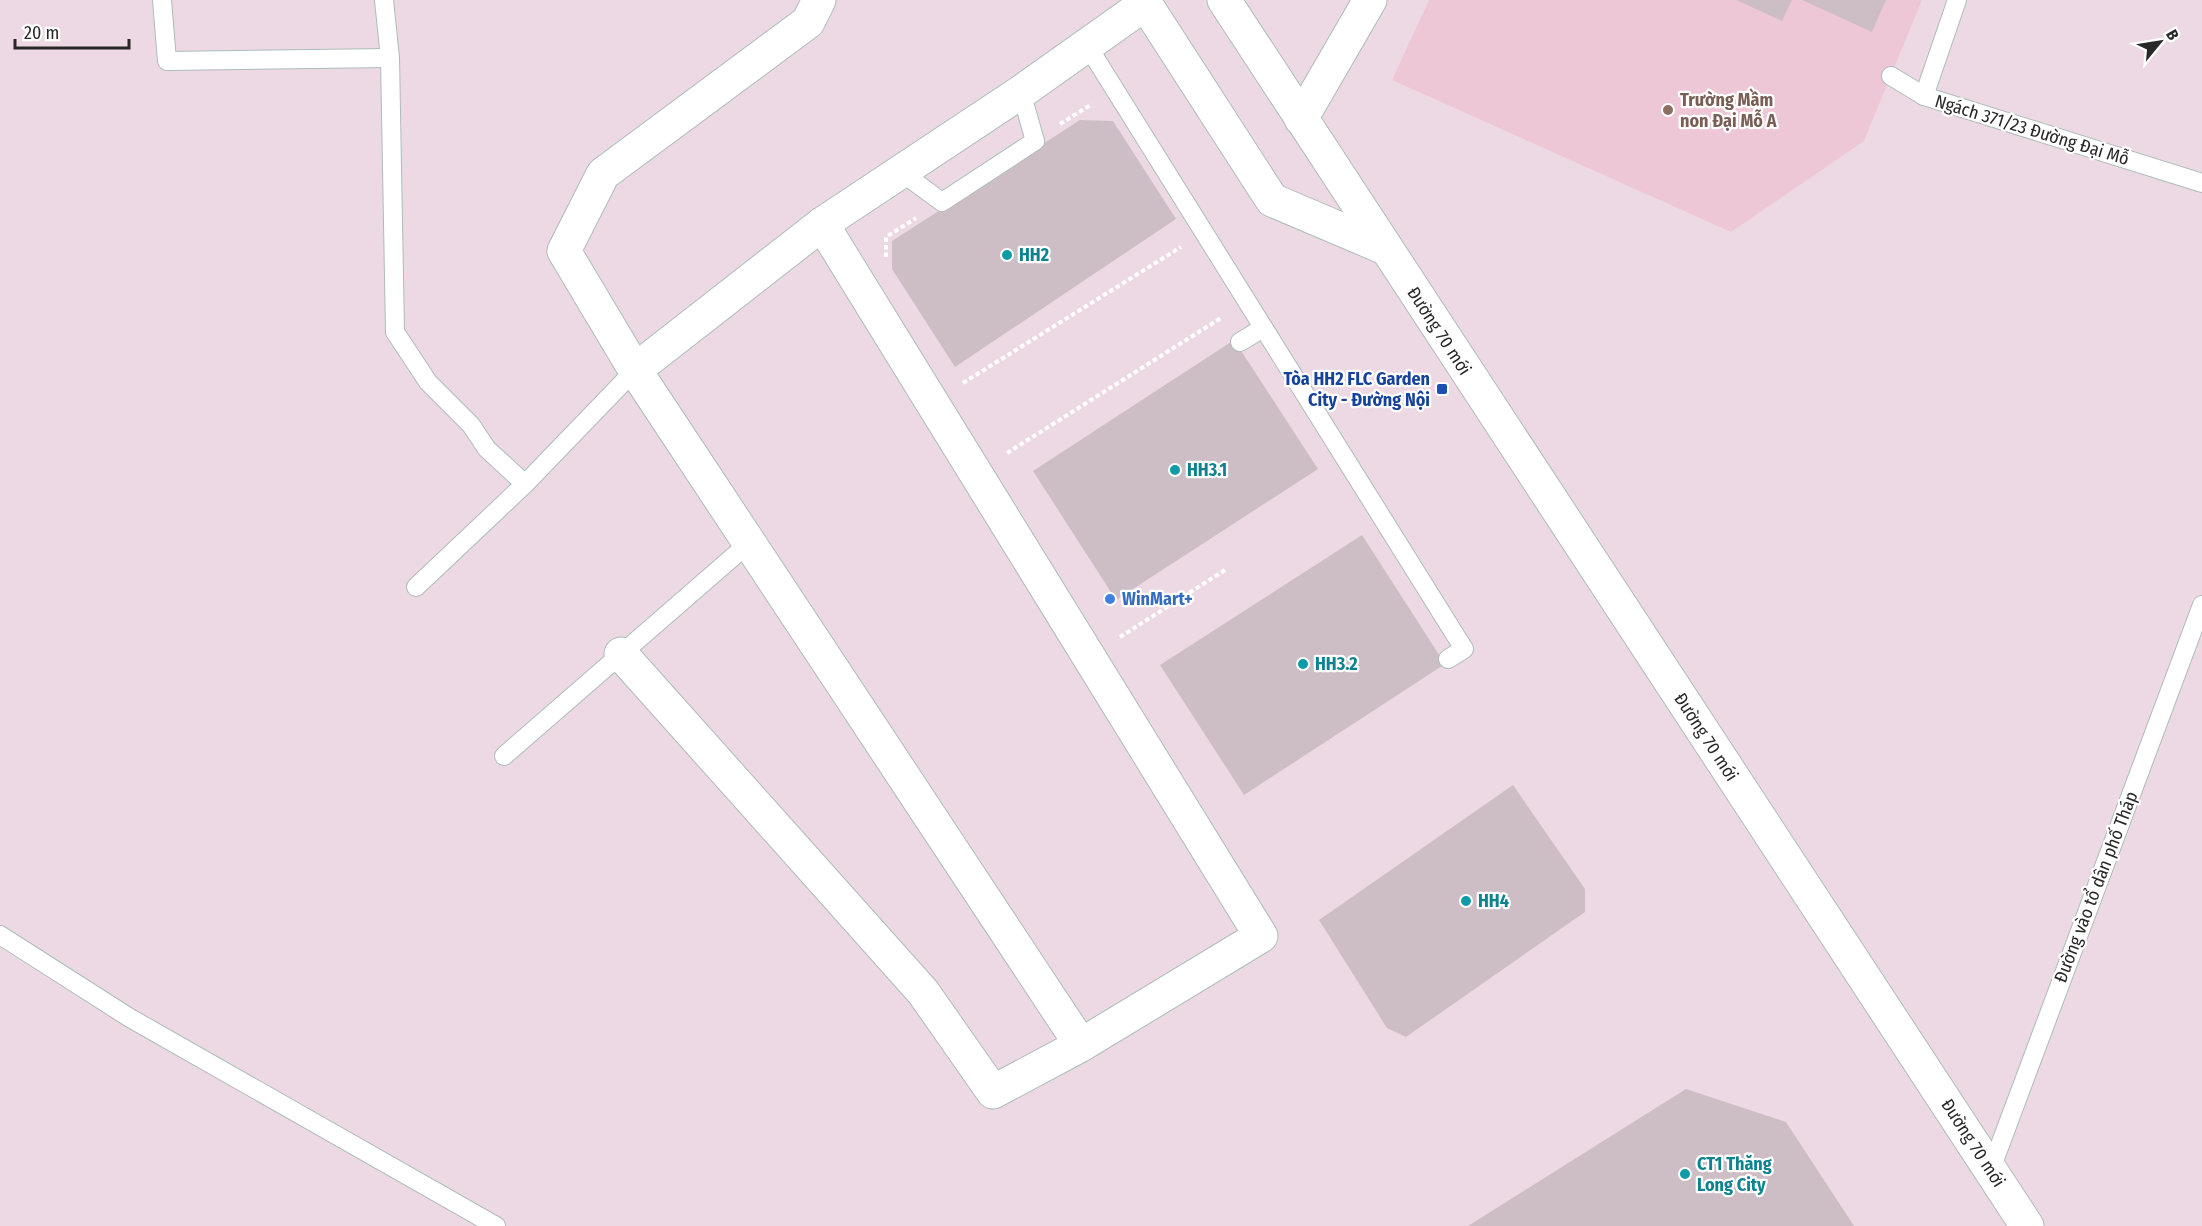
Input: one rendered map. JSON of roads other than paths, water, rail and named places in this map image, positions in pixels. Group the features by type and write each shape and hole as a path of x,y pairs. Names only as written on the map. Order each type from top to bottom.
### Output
{"street":[{"path":"819,0 808,22 603,174 564,251 634,370 1081,1045"},
{"name":"Đường 70 mới","path":"1224,0 2027,1226"},
{"path":"1301,119 1370,0"},
{"path":"634,370 822,224 1021,92 1144,2 1272,200 1385,248"},
{"path":"621,654 923,992 993,1092 1081,1045 1261,936 822,224"}],"lane":[{"path":"162,0 167,61 390,58"},
{"path":"384,0 390,58 395,332 428,382 471,425 487,449 525,484"},
{"name":"Ngách 371/23 Đường Đại Mỗ","path":"1957,0 1924,96 2202,183"},
{"path":"1087,45 1180,207 1204,233 1464,649 1448,659"},
{"path":"1891,76 1924,96"},
{"path":"901,172 942,202 1035,141 1021,92"},
{"path":"1240,342 1263,328"},
{"path":"416,587 525,484 634,370"},
{"path":"504,756 749,543"},
{"name":"Đường vào tổ dân phố Tháp","path":"1991,1169 2202,605"},
{"path":"0,935 130,1018 496,1226"}],"place":[{"name":"Trường Mầm non Đại Mỗ A","path":"1668,110"},
{"name":"HH2","path":"1007,255"},
{"name":"Tòa HH2 FLC Garden City - Đường Nội","path":"1442,389"},
{"name":"HH3.1","path":"1175,470"},
{"name":"WinMart+","path":"1110,599"},
{"name":"HH3.2","path":"1303,664"},
{"name":"HH4","path":"1466,901"},
{"name":"CT1 Thăng Long City","path":"1685,1174"}]}
